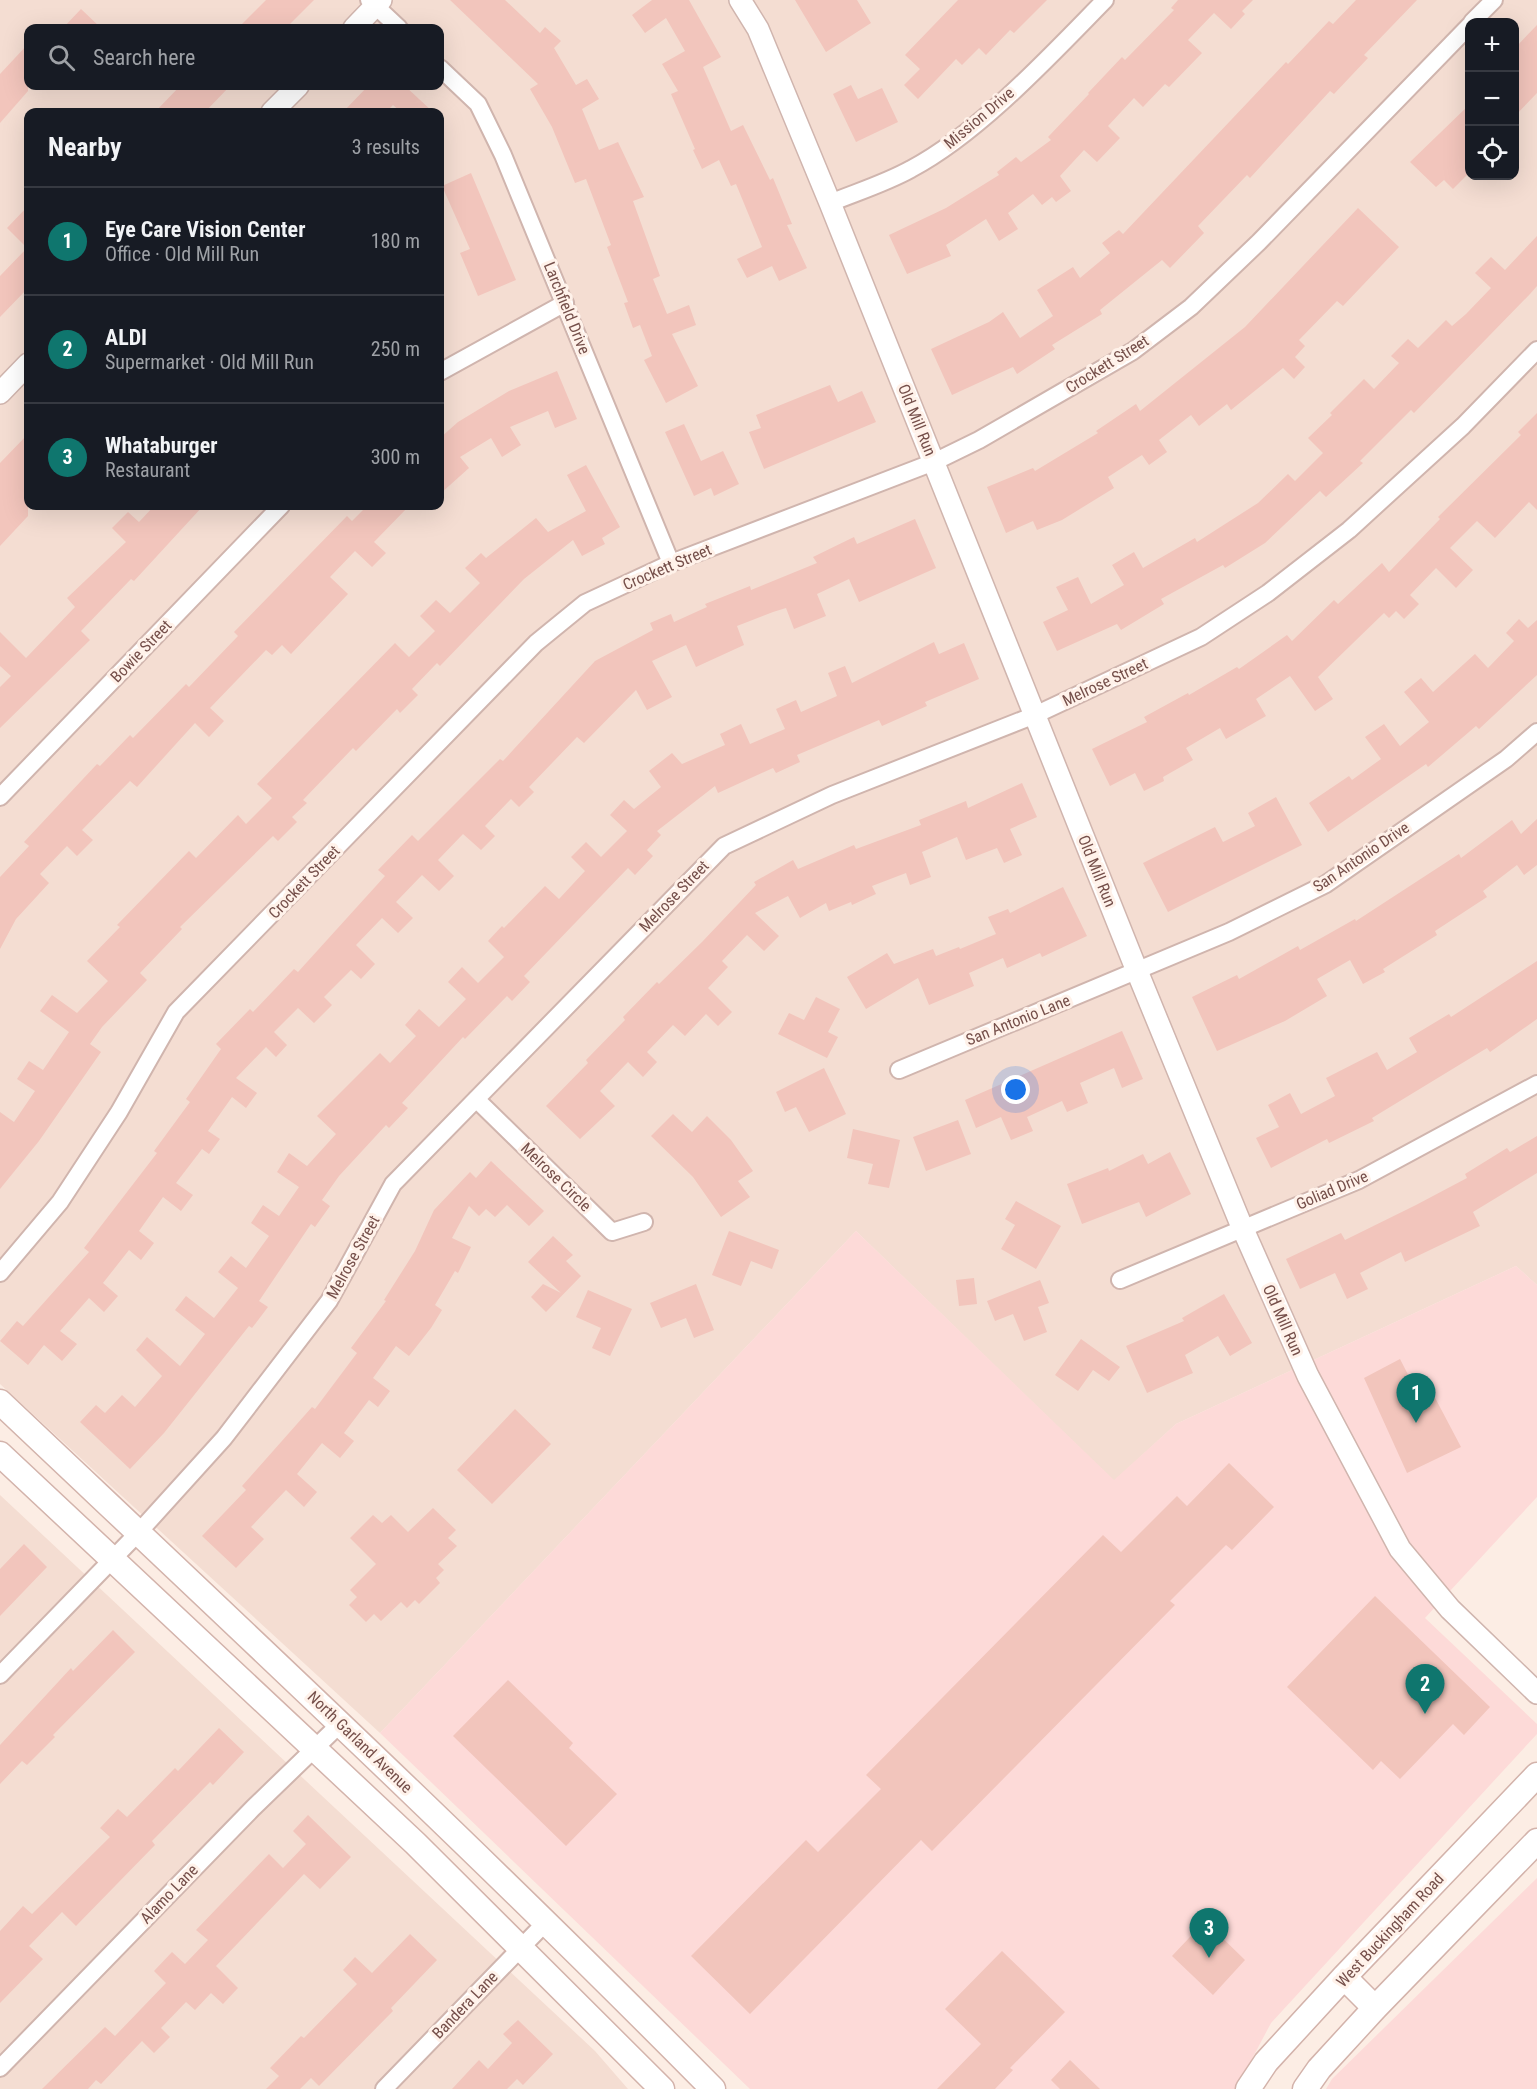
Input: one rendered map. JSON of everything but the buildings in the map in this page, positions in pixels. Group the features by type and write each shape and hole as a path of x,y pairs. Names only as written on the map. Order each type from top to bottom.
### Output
{"main road":[{"name":"North Garland Avenue","path":"0,1402 341,1723 547,1921 713,2089"},
{"path":"0,1454 415,1843 662,2089"},
{"name":"West Buckingham Road","path":"1248,2089 1266,2062 1344,1977 1537,1775"},
{"path":"1305,2089 1319,2069 1375,2008 1537,1841"},
{"path":"1344,1977 1375,2008"}],"street":[{"name":"Old Mill Run","path":"741,0 758,28 830,202 1137,971 1242,1227 1308,1376 1400,1549 1450,1609 1537,1693"},
{"name":"Mission Drive","path":"830,202 910,170 941,149 1043,63 1105,0"},
{"name":"Crockett Street","path":"1477,18 1494,0"},
{"path":"357,24 375,2 395,24"},
{"name":"Crockett Street","path":"0,1273 60,1202 119,1112 177,1012 536,643 585,603 671,562 934,462 979,440 1133,351 1191,307 1259,242 1465,30"},
{"name":"Larchfield Drive","path":"444,72 478,104 503,155 671,562"},
{"path":"276,108 294,90"},
{"path":"444,370 565,303"},
{"name":"Melrose Street","path":"0,1675 138,1533 224,1438 329,1301 393,1184 724,846 832,795 1035,715 1202,637 1268,593 1349,530 1463,426 1537,350"},
{"path":"0,393 24,368"},
{"name":"Bowie Street","path":"0,797 277,510"},
{"name":"San Antonio Drive","path":"1137,971 1229,932 1326,884 1506,759 1537,732"},
{"name":"San Antonio Lane","path":"899,1070 1137,971"},
{"name":"Goliad Drive","path":"1120,1280 1242,1227 1359,1180 1537,1084"},
{"name":"Melrose Circle","path":"476,1099 612,1232 644,1222"},
{"name":"Alamo Lane","path":"0,2068 253,1808 341,1723"},
{"name":"Bandera Lane","path":"384,2089 547,1921"}],"shaded area":[{"path":"0,0 1537,0 1537,1285 1516,1266 1176,1424 1114,1481 856,1231 380,1733 0,1384"},
{"path":"856,1231 1114,1480 1176,1424 1516,1266 1537,1285 1537,1497 1425,1618 1537,1724 1537,1734 1271,2023 1236,2089 750,2089 380,1733"},
{"path":"0,1495 595,2051 628,2089 0,2089"},
{"path":"1537,1878 1537,2089 1326,2089 1332,2079"}],"place":[{"name":"Eye Care Vision Center","path":"1416,1423"},
{"name":"ALDI","path":"1425,1714"},
{"name":"Whataburger","path":"1209,1958"}]}
